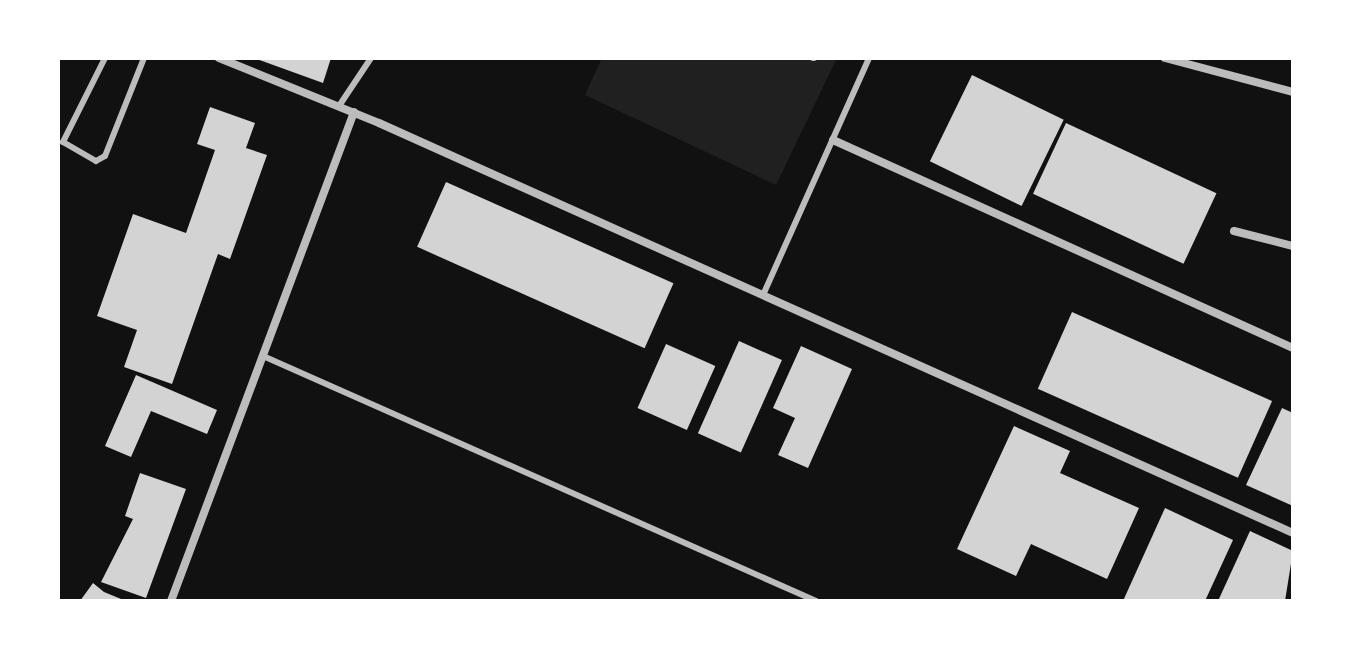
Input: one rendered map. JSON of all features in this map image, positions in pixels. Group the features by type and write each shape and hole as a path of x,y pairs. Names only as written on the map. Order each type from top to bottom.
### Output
{"street":[{"path":"219,58 354,112 1293,533"},
{"path":"1165,58 1293,92"},
{"path":"171,601 354,112"},
{"path":"833,140 1293,348"},
{"path":"1234,231 1293,246"}],"lane":[{"path":"105,58 63,142 96,161 105,156 144,58"},
{"path":"339,106 371,58"},
{"path":"763,295 869,58"},
{"path":"263,356 816,601"}],"shaded area":[{"path":"602,58 837,58 776,185 585,95"}],"building":[{"path":"254,58 331,58 323,83"},
{"path":"972,75 1064,120 1022,206 930,161"},
{"path":"210,107 255,123 246,148 267,155 230,259 218,254 172,384 124,367 137,330 97,316 133,214 186,233 215,150 197,144"},
{"path":"1066,123 1216,193 1183,264 1033,194"},
{"path":"446,182 673,283 645,348 417,247"},
{"path":"1072,312 1272,401 1238,478 1038,389"},
{"path":"739,341 782,360 741,452 698,433"},
{"path":"666,344 715,366 687,430 638,408"},
{"path":"801,346 852,369 808,468 778,455 795,418 773,408"},
{"path":"136,375 217,410 207,434 151,411 131,457 105,446"},
{"path":"1282,408 1293,413 1293,506 1246,485"},
{"path":"1014,426 1070,451 1060,473 1139,508 1107,579 1031,544 1016,576 957,549"},
{"path":"140,473 186,489 146,598 101,582 133,519 125,516"},
{"path":"1165,508 1233,540 1205,601 1123,601"},
{"path":"1250,531 1293,551 1285,601 1218,601"},
{"path":"93,583 104,592 126,601 80,601"}]}
